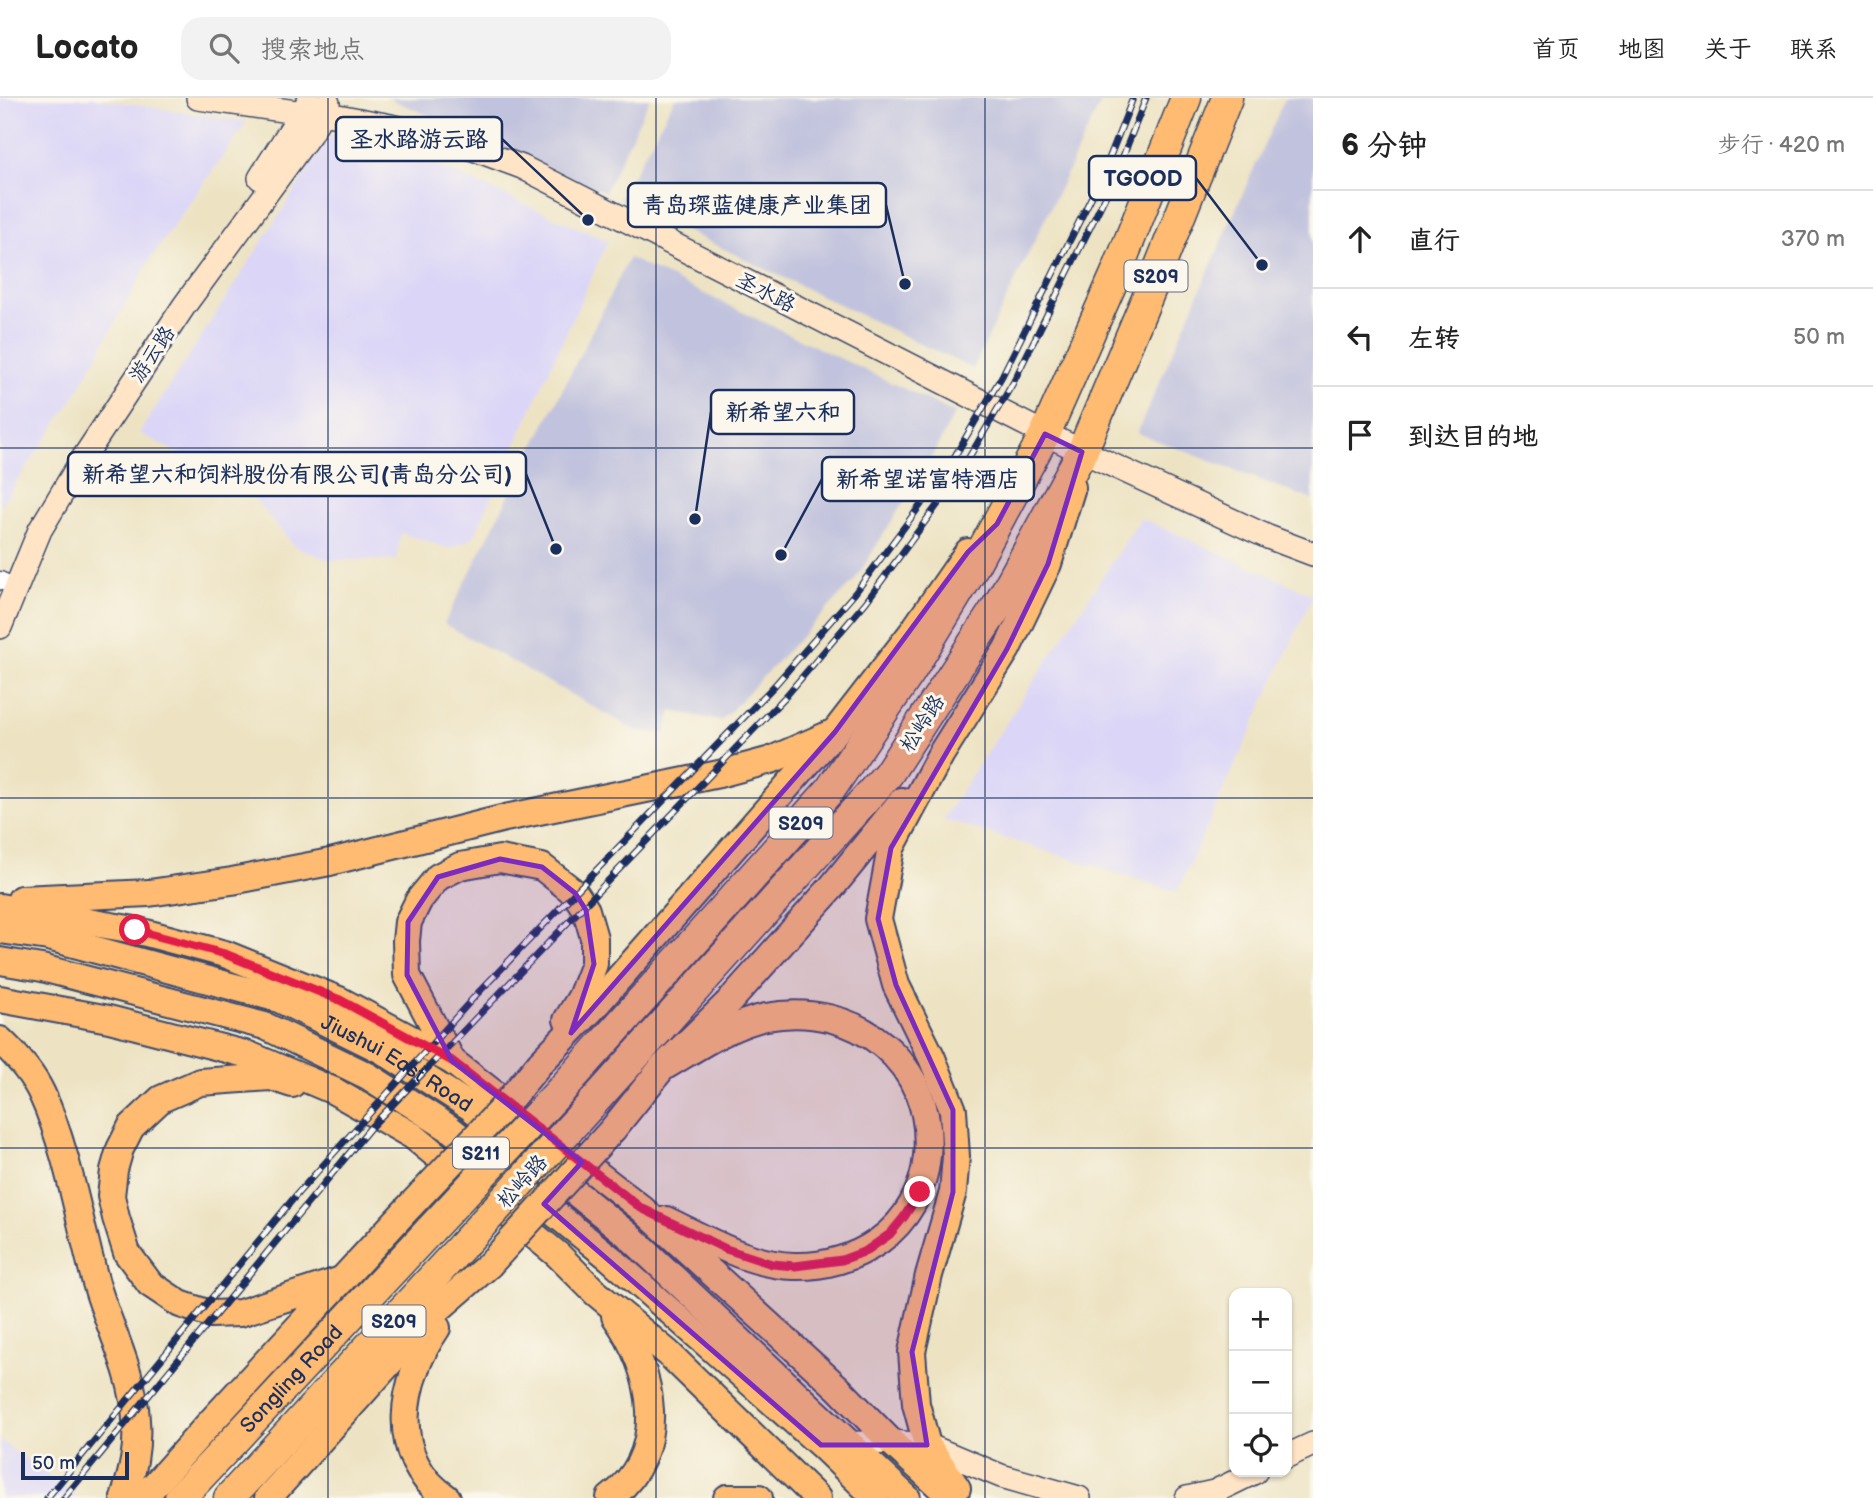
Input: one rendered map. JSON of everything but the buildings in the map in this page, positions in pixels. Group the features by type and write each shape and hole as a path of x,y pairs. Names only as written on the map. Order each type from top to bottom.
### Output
{"highway":[{"name":"松岭路","path":"431,1229 562,1089 830,790 909,672 970,573 1045,434 1118,269 1186,98"},
{"name":"松岭路","path":"462,1246 888,774 1000,602 1082,452 1227,98"},
{"name":"Songling Road","path":"180,1498 431,1229"},
{"name":"Songling Road","path":"229,1498 462,1246"}],"main road":[{"path":"964,1498 927,1445 916,1404 912,1352 929,1275 953,1192 956,1156 953,1110 932,1058 896,985 878,919 891,848 941,754 1007,649 1048,564 1082,452"},
{"path":"143,1498 341,1279 500,1111 540,1063 601,999 835,732 911,634 968,552 997,524"},
{"path":"0,900 149,893 232,881 330,862 505,818 719,774 771,760 835,732"},
{"path":"268,1498 436,1311 489,1265 612,1129 662,1069 728,1003 831,888 941,754"},
{"path":"452,1061 407,975 408,922 419,900 438,877 460,866 500,859 542,867 575,893 586,910 594,938 594,964 581,996 540,1063"},
{"path":"0,907 135,930 225,954 340,1000 452,1061 641,1208 838,1388 952,1498"},
{"name":"Jiushui East Road","path":"0,930 48,937 279,999 382,1050 469,1105 628,1235 907,1498"},
{"name":"Jiushui East Road","path":"0,961 42,968 265,1026 368,1076 449,1128 610,1258 876,1498"},
{"path":"0,999 109,1019 249,1055 355,1102 413,1136 558,1255 618,1319 649,1390 652,1414 649,1439 641,1460 630,1478 610,1498"},
{"path":"641,1208 738,1253 772,1264 818,1265 866,1251 890,1234 920,1192 926,1170 926,1116 918,1090 905,1067 885,1046 850,1025 809,1015 766,1017 730,1029 662,1069"},
{"path":"0,1040 19,1058 41,1093 57,1135 97,1284 133,1394 136,1421 135,1467 124,1498"},
{"path":"341,1279 240,1313 210,1314 180,1304 150,1284 127,1253 111,1196 120,1149 131,1127 161,1099 200,1082 271,1077 355,1102"},
{"path":"447,1498 422,1476 412,1458 406,1432 405,1405 412,1372 432,1336 467,1286"},
{"path":"596,1293 668,1353 817,1498"},
{"path":"727,1498 759,1498"}],"street":[{"name":"圣水路","path":"198,98 316,105 452,141 522,167 1045,434 1268,537 1313,554"},
{"name":"游云路","path":"0,626 6,588 31,525 73,452 117,384 316,105"},
{"path":"821,1446 891,1442 927,1445 1002,1476 1080,1498"},
{"path":"1292,1454 1313,1444"},
{"path":"1187,1498 1214,1492 1245,1477"}],"highlighted area":[{"path":"1045,434 1082,452 1048,564 1007,649 891,848 878,919 896,985 953,1110 953,1192 912,1352 927,1445 821,1445 544,1204 582,1162 452,1061 407,975 408,922 438,877 500,859 542,867 575,893 586,910 594,964 571,1033 835,732 968,552 997,524"}],"shaded area":[{"path":"0,98 94,98 247,122 151,258 72,401 0,506"},
{"path":"388,98 650,98 605,192"},
{"path":"675,98 1103,98 973,369 620,199"},
{"path":"1285,98 1313,98 1313,500 1137,433"},
{"path":"331,134 355,144 436,165 608,241 473,538 451,549 401,533 396,560 329,560 295,547 246,489 139,433"},
{"path":"629,258 955,413 931,458 855,580 721,721 672,711 665,733 637,731 444,624"},
{"path":"1141,518 1313,595 1177,892 943,819"},
{"path":"0,1440 77,1498 0,1498"}],"railway":[{"path":"47,1498 298,1193 476,995 775,685 855,593 946,471 1002,376 1103,174 1133,98"},
{"path":"64,1498 370,1128 786,696 866,602 955,481 1013,383 1114,179 1146,98"}],"place":[{"name":"圣水路游云路","path":"588,220"},
{"name":"TGOOD","path":"1262,265"},
{"name":"青岛琛蓝健康产业集团","path":"905,284"},
{"name":"新希望六和","path":"695,519"},
{"name":"新希望六和饲料股份有限公司(青岛分公司)","path":"556,549"},
{"name":"新希望诺富特酒店","path":"781,555"}],"route":[{"path":"135,930 225,954 340,1000 452,1061 641,1208 726,1249 772,1264 818,1265 842,1260 866,1251 890,1234 920,1192"}]}
